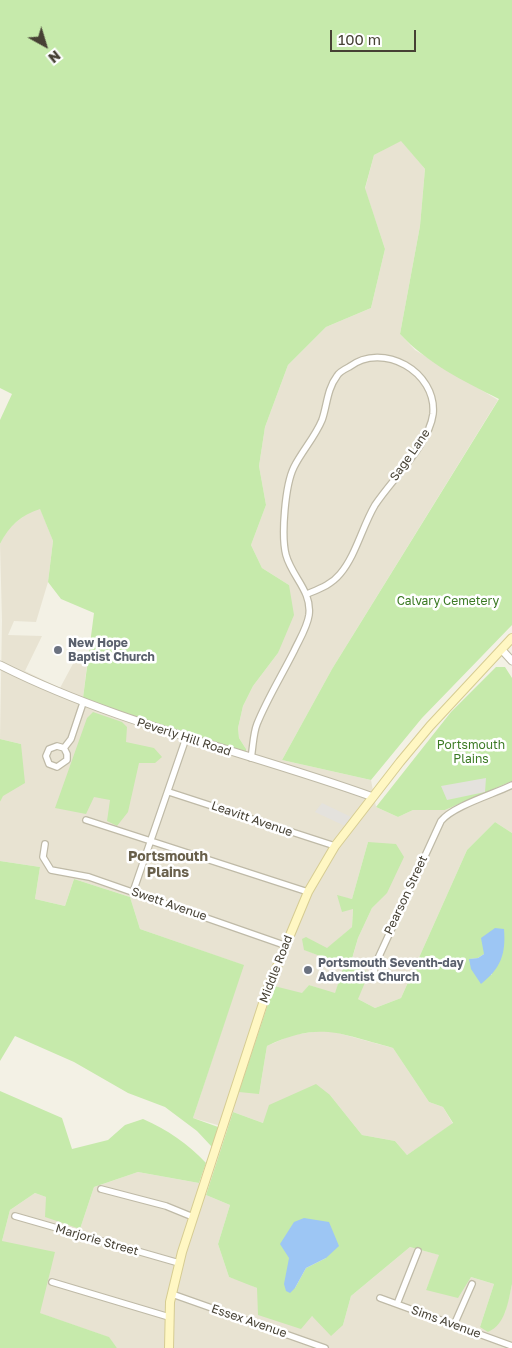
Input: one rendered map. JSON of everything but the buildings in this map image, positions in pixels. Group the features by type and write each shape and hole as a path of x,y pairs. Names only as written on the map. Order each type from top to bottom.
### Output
{"main road":[{"name":"Middle Road","path":"169,1348 169,1317 172,1294 193,1217 262,1004 284,945 308,892 335,846 430,726 512,638"}],"street":[{"name":"Sage Lane","path":"366,358 386,358 406,364 415,370 428,388 432,399 432,422 425,437 374,507 341,573 326,586 307,594 291,568 284,547 287,508 294,468 322,420 327,398 337,375 355,362 366,358"},
{"path":"251,758 256,726 307,622 309,603 307,594"},
{"path":"502,650 512,661"},
{"name":"Peverly Hill Road","path":"0,665 83,703 186,738 373,797"},
{"path":"64,748 71,739 83,703"},
{"path":"133,892 152,842 186,738"},
{"name":"Pearson Street","path":"374,976 374,964 445,816 512,785"},
{"name":"Leavitt Avenue","path":"169,792 335,846"},
{"path":"86,820 308,892"},
{"name":"Swett Avenue","path":"46,844 43,857 52,870 89,877 284,945"},
{"path":"101,1189 166,1206 193,1217"},
{"name":"Marjorie Street","path":"15,1216 179,1263"},
{"path":"397,1304 418,1251"},
{"path":"52,1282 169,1317"},
{"path":"454,1325 472,1284"},
{"name":"Essex Avenue","path":"172,1294 325,1348"},
{"name":"Sims Avenue","path":"380,1298 512,1346"}],"shaded area":[{"path":"401,140 425,169 420,226 400,334 415,350 498,400 332,669 282,760 371,780 376,807 398,817 413,810 445,810 512,781 512,833 495,822 467,850 401,998 375,1008 358,999 351,963 358,938 372,908 387,892 368,842 352,899 337,896 353,908 352,927 327,949 307,938 305,950 344,965 335,994 309,985 302,994 274,987 259,1094 267,1046 292,1035 327,1030 393,1048 429,1102 443,1107 453,1124 407,1155 395,1141 362,1135 330,1095 263,1123 233,1112 228,1128 193,1118 243,965 140,929 130,897 74,879 65,906 35,899 40,867 0,861 0,802 21,744 0,739 2,620 0,544 7,529 28,513 40,508 53,541 48,582 36,622 14,621 8,635 42,636 25,671 60,688 75,660 88,657 83,698 246,749 239,738 238,728 243,706 253,686 278,653 289,585 262,568 251,545 266,505 259,466 265,427 288,365 326,327 371,308 385,249 365,189 374,155"},
{"path":"486,778 485,792 447,800 441,786"},
{"path":"322,803 351,817 345,826 315,812"},
{"path":"138,1172 199,1183 206,1195 230,1205 218,1244 229,1277 245,1282 311,1316 343,1325 351,1296 410,1247 440,1255 426,1290 471,1277 494,1284 480,1327 505,1313 512,1284 512,1348 117,1348 108,1337 39,1313 2,1241 10,1210 35,1193 46,1197 80,1229 94,1187"}],"green space":[{"name":"Calvary Cemetery","path":"0,0 512,0 512,625 422,718 371,780 282,760 332,669 499,399 434,363 400,334 420,226 425,169 401,141 374,155 365,188 385,249 371,308 326,327 288,365 265,427 259,466 266,505 251,545 262,568 289,585 294,615 278,653 253,686 243,706 238,728 239,738 246,752 211,743 83,698 94,613 61,599 48,582 53,541 40,509 27,514 16,522 0,544 0,420 12,394 0,388"},
{"name":"Portsmouth Plains","path":"496,667 505,667 512,678 512,781 445,810 413,810 398,817 376,807 451,712"},
{"path":"93,712 122,722 127,727 126,742 154,748 162,757 155,763 139,763 128,812 117,826 107,821 110,800 94,797 86,814 55,808 87,718"},
{"path":"0,739 21,744 25,783 3,796 0,802"},
{"path":"495,822 512,833 512,1284 505,1312 499,1324 488,1332 480,1327 494,1284 471,1277 458,1298 426,1290 439,1255 410,1247 351,1296 343,1325 331,1336 312,1316 301,1329 258,1315 257,1288 229,1277 218,1244 230,1205 206,1195 233,1112 263,1123 269,1105 316,1084 330,1095 362,1135 395,1141 407,1155 453,1123 443,1107 429,1102 393,1048 330,1032 302,1034 285,1038 267,1046 259,1094 239,1092 274,986 302,993 309,985 335,993 344,965 304,950 302,939 306,937 327,948 352,927 353,909 342,912 337,895 352,899 368,842 396,844 404,857 387,893 372,908 358,938 351,962 369,973 358,999 375,1008 401,998 467,850","holes":["484,947 492,975 470,959 478,958 484,954","289,1258 326,1258 306,1268 295,1288"]},
{"path":"0,861 40,867 35,899 65,906 74,879 130,897 140,929 244,965 193,1118 218,1127 212,1147 197,1131 165,1107 128,1093 74,1062 15,1036 0,1061"},
{"path":"0,1091 62,1118 72,1149 108,1140 125,1125 143,1119 177,1138 206,1163 199,1183 138,1172 94,1187 80,1229 45,1217 46,1197 35,1193 10,1210 2,1241 55,1252 40,1313 109,1337 117,1348 0,1348"}],"water":[{"path":"495,928 504,929 503,953 498,966 481,984 471,969 469,959 478,958 484,954 481,938"},
{"path":"304,1218 329,1222 339,1246 326,1258 306,1268 295,1288 290,1293 286,1291 284,1284 289,1258 280,1244 294,1222"}],"place":[{"name":"New Hope Baptist Church","path":"58,650"},
{"name":"Portsmouth Seventh-day Adventist Church","path":"308,970"}],"district":[{"name":"Portsmouth Plains","path":"168,866"}]}
